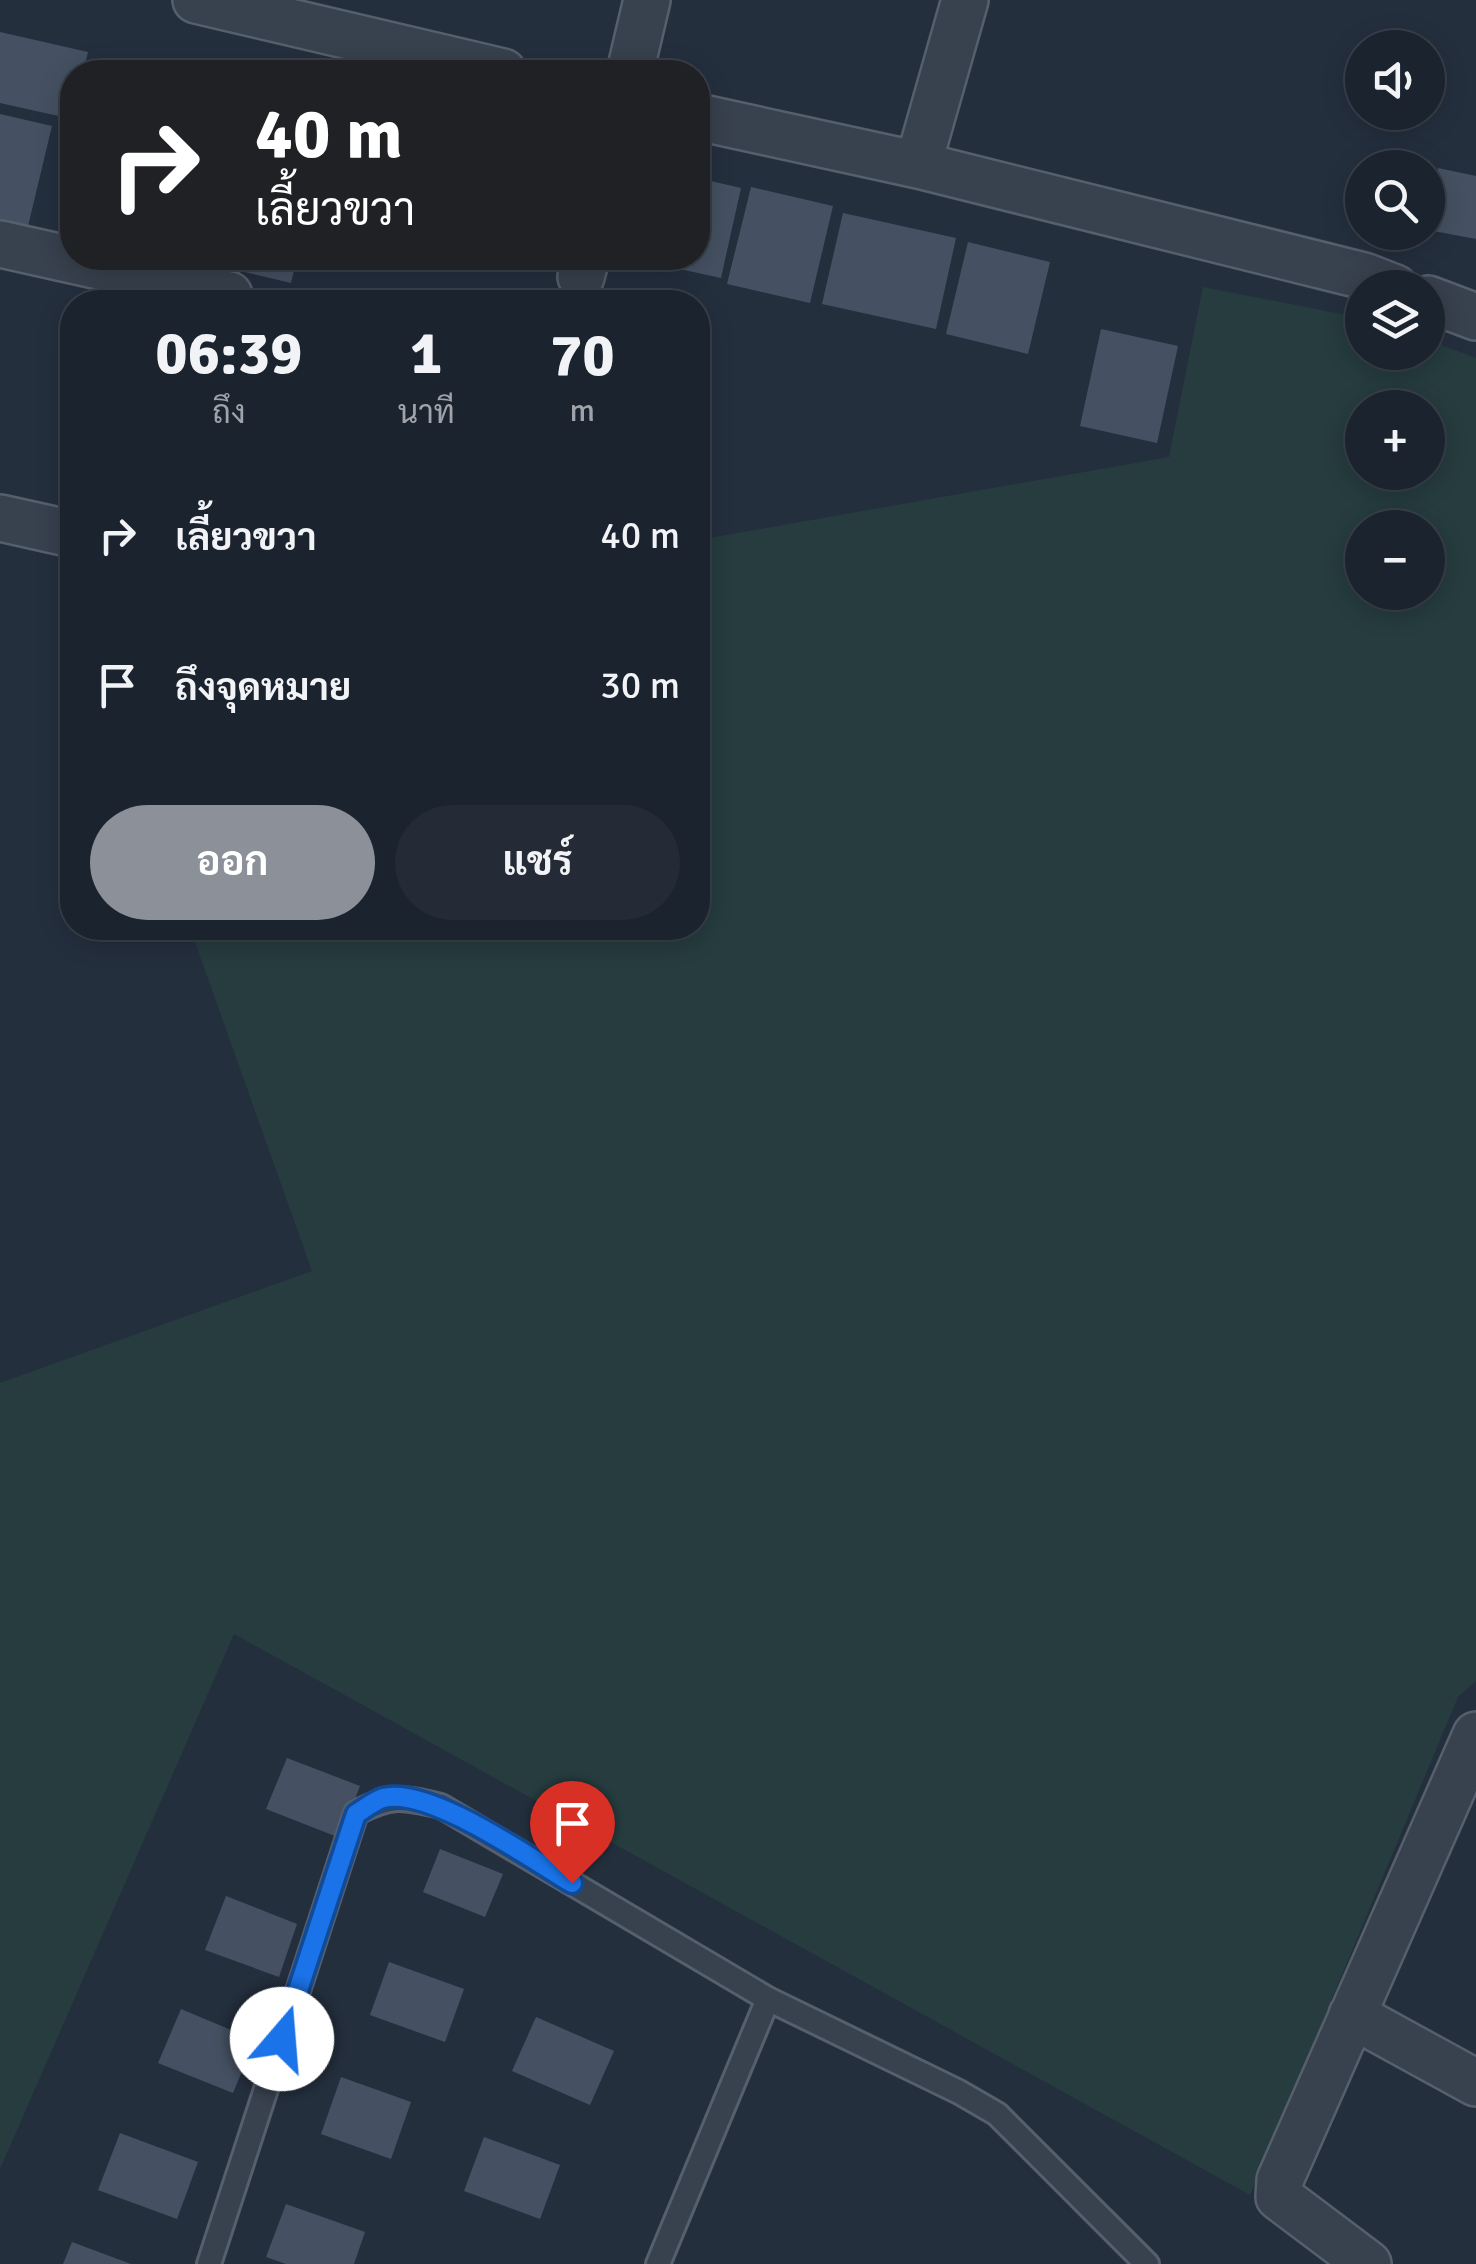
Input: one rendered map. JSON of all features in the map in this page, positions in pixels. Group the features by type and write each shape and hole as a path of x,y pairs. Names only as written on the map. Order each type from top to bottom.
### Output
{"street":[{"path":"196,0 453,60"},
{"path":"633,60 646,0"},
{"path":"918,165 965,0"},
{"path":"710,120 918,165 1345,272"},
{"path":"0,244 60,257"},
{"path":"117,270 207,290"},
{"path":"1445,305 1476,317"},
{"path":"0,518 60,531"},
{"path":"1368,2264 1280,2197 1280,2180 1476,1735"},
{"path":"1352,2015 1476,2084"}],"lane":[{"path":"209,2264 356,1814 383,1798 405,1798 441,1806 768,1998 996,2114 1147,2264"},
{"path":"658,2264 768,1998"}],"green space":[{"path":"1203,287 1345,315 1345,370 1445,370 1445,346 1476,358 1476,1681 1458,1697 1250,2195 234,1634 0,2169 0,1383 312,1271 194,940 710,940 710,538 1169,457"}],"building":[{"path":"0,32 88,52 86,60 60,60 60,116 0,103"},
{"path":"0,114 52,126 28,226 0,220"},
{"path":"1445,169 1476,176 1476,239 1445,233"},
{"path":"710,181 741,188 721,278 684,270 710,270"},
{"path":"751,187 833,206 810,303 727,284"},
{"path":"843,213 956,238 936,329 822,304"},
{"path":"968,242 1050,262 1028,354 946,334"},
{"path":"236,270 294,270 291,283"},
{"path":"1101,329 1178,346 1157,443 1080,426"},
{"path":"287,1758 360,1786 340,1838 266,1809"},
{"path":"440,1849 503,1874 485,1917 423,1892"},
{"path":"226,1896 297,1924 279,1977 205,1950"},
{"path":"389,1962 464,1989 445,2042 370,2015"},
{"path":"181,2009 255,2040 233,2093 158,2063"},
{"path":"536,2017 614,2051 590,2105 512,2071"},
{"path":"341,2077 411,2102 391,2159 321,2134"},
{"path":"120,2133 198,2162 177,2219 98,2190"},
{"path":"484,2137 560,2165 540,2219 464,2191"},
{"path":"286,2204 365,2232 354,2264 286,2264 266,2257"},
{"path":"72,2242 131,2264 63,2264"}],"route":[{"path":"282,2039 356,1814 383,1798 405,1798 441,1806 572,1883"}]}
